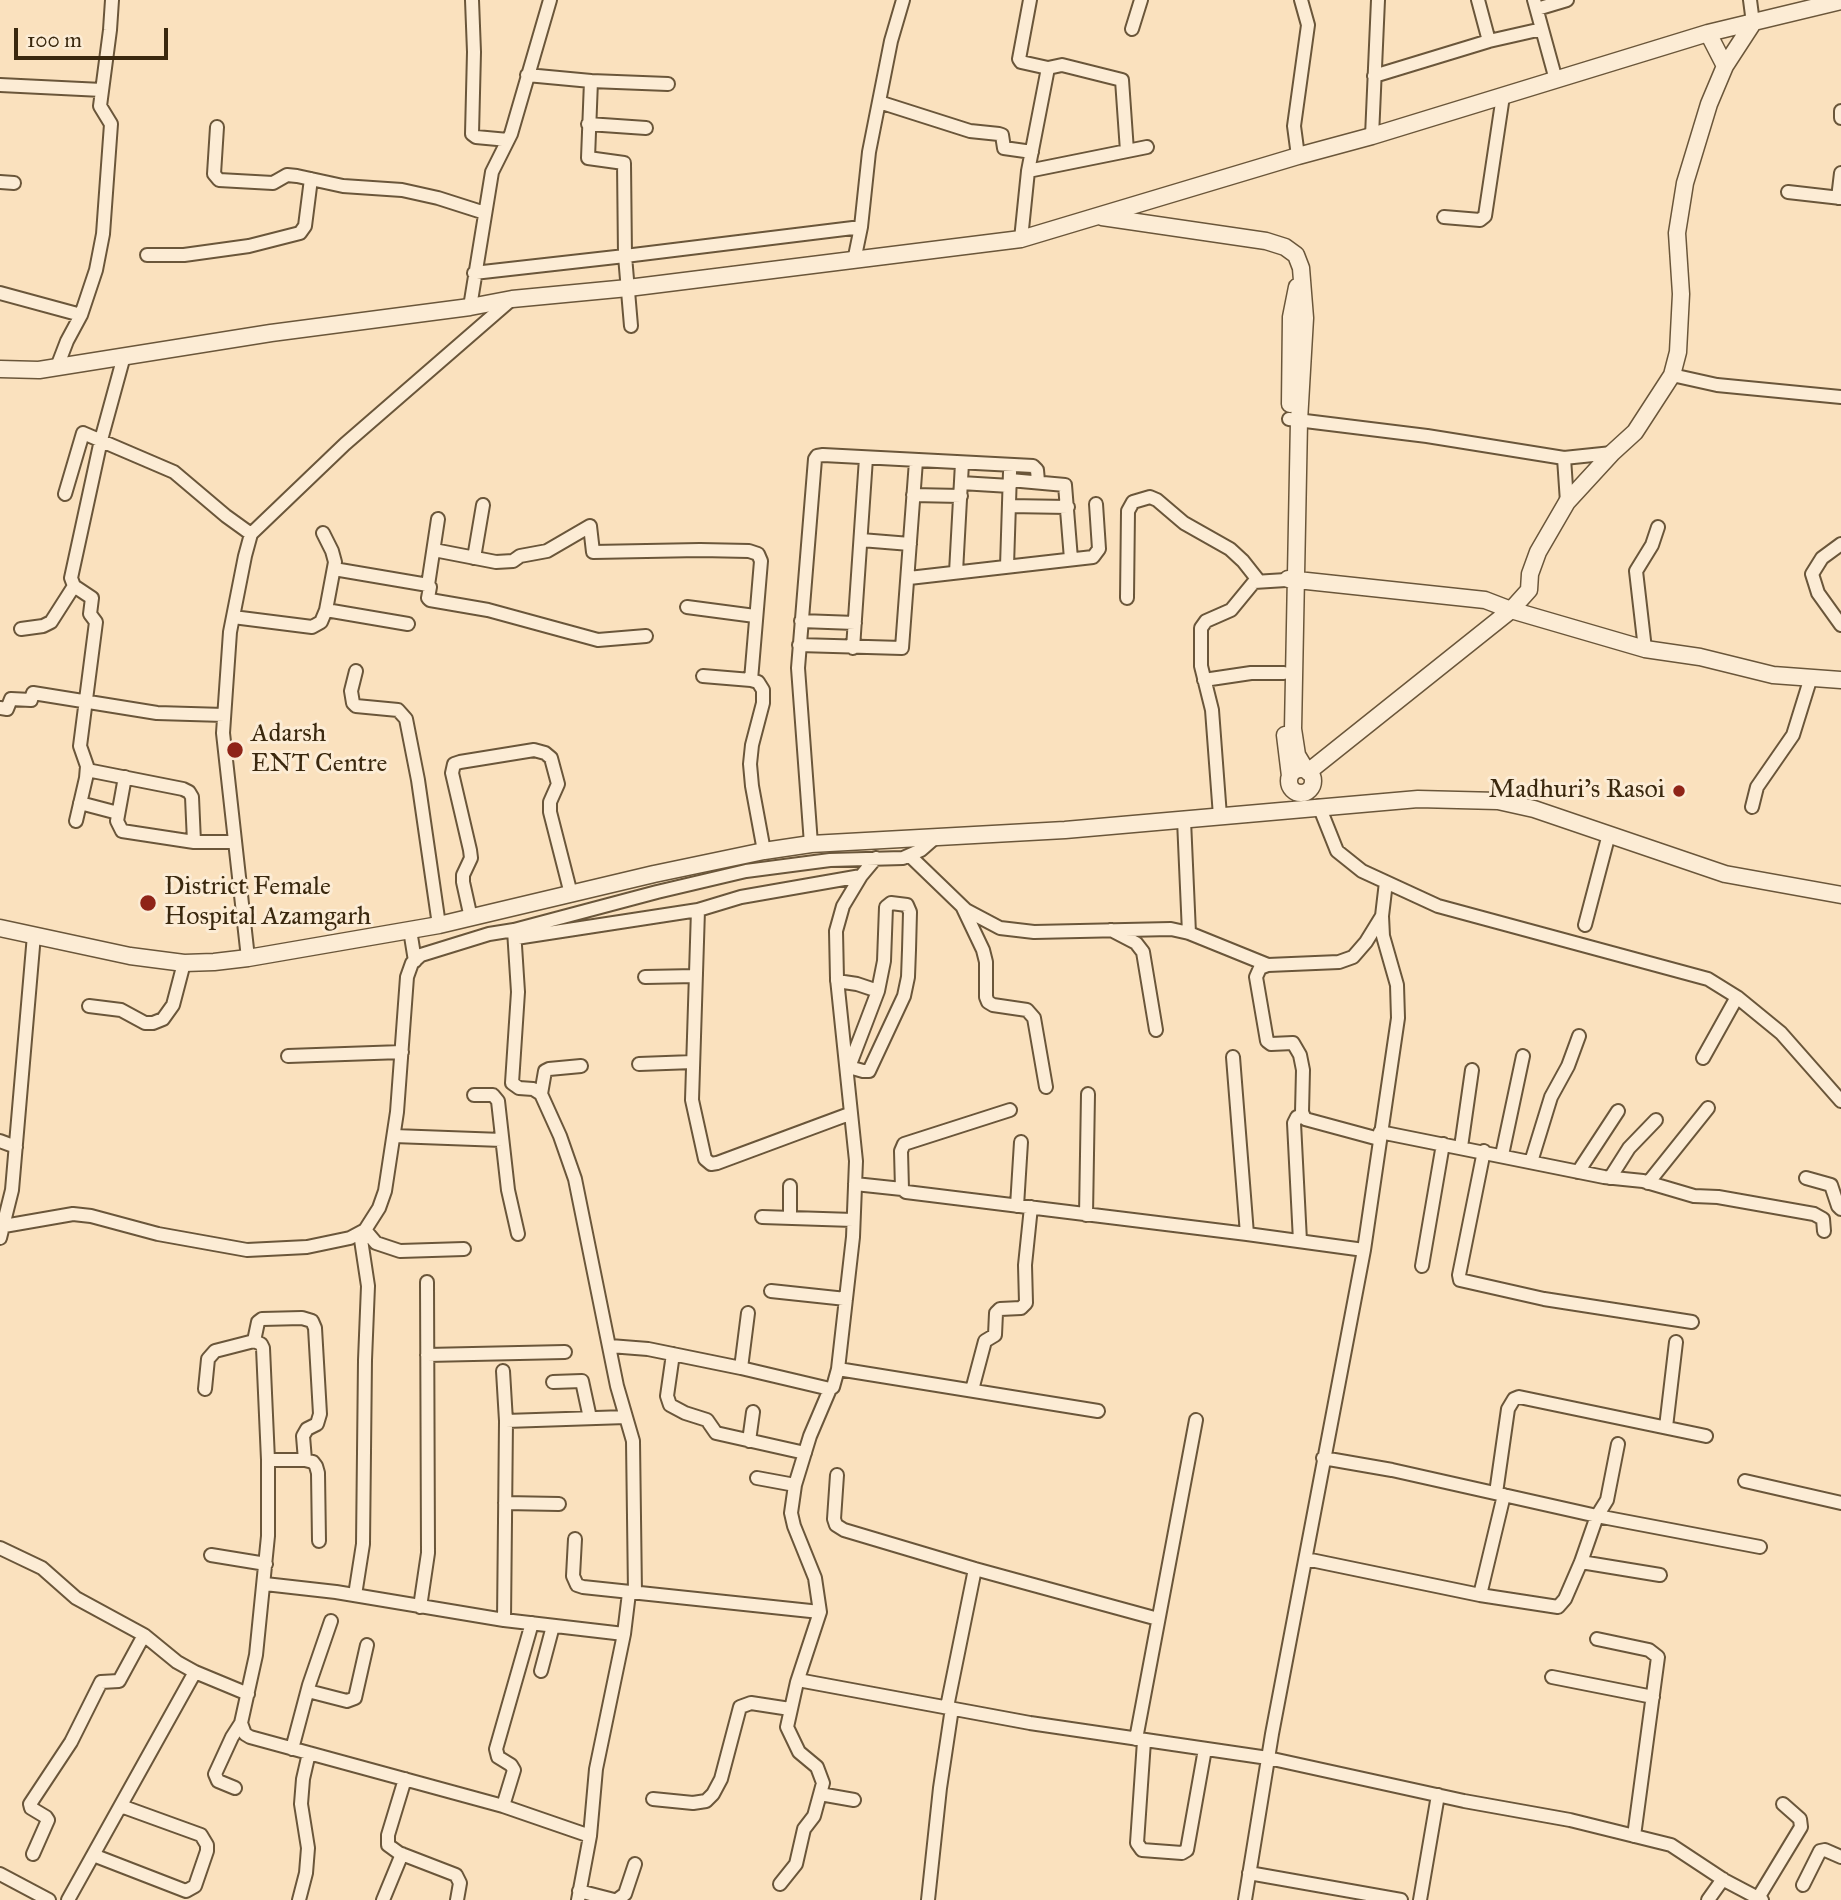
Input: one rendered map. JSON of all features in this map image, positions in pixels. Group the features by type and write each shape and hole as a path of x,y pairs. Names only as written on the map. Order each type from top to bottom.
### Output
{"street":[{"path":"57,367 81,315 96,270 103,234 111,124 101,109 112,0"},
{"path":"472,0 472,134 476,137 508,139"},
{"path":"470,307 492,172 508,139 550,0"},
{"path":"854,261 861,227 869,152 891,41 903,0"},
{"path":"1030,0 1019,59 1021,62 1048,68 1062,65 1122,80 1127,151"},
{"path":"1132,29 1141,0"},
{"path":"1298,156 1294,126 1308,25 1301,0"},
{"path":"1372,136 1378,0"},
{"path":"1478,0 1489,41"},
{"path":"1556,80 1535,4 1567,0"},
{"path":"1540,619 1529,590 1530,574 1538,552 1567,502 1635,432 1672,375 1678,352 1681,295 1677,233 1685,183 1709,104 1725,66 1753,23 1750,0"},
{"path":"0,369 39,370 271,333 512,299 628,288 1021,239 1372,136 1708,33 1841,1"},
{"path":"1374,76 1489,41 1542,29"},
{"path":"1708,33 1725,66"},
{"path":"1021,239 1028,171 1048,68"},
{"path":"527,75 668,84"},
{"path":"591,81 588,158 624,163 625,256 631,326"},
{"path":"0,85 102,90"},
{"path":"1444,217 1480,220 1485,216 1503,96"},
{"path":"879,102 970,131 999,134 1002,135 1004,148 1032,152"},
{"path":"1841,111 1841,118"},
{"path":"588,124 646,128"},
{"path":"217,127 215,174 219,180 274,183 290,175 343,186 414,193 485,213"},
{"path":"1028,171 1147,147"},
{"path":"1788,192 1839,198 1841,173"},
{"path":"147,256 184,255 226,249 300,233 305,226 311,179"},
{"path":"0,182 14,183"},
{"path":"1098,217 1266,241 1285,247 1296,255 1301,268 1305,318 1294,420 1284,726 1300,780 1319,806 1337,851 1362,871 1438,906 1698,975 1737,997 1781,1033 1837,1086 1841,1101"},
{"path":"474,273 861,227"},
{"path":"0,293 81,315"},
{"path":"248,958 223,733 233,617 251,534 345,444 512,299"},
{"path":"76,821 87,769 80,746 88,702 96,622 90,614 92,598 74,586 71,578 101,440 124,356"},
{"path":"1672,375 1717,385 1841,397"},
{"path":"1294,420 1440,438 1564,458 1612,453"},
{"path":"65,494 83,433 174,472 251,534"},
{"path":"811,844 798,685 815,460 823,455 1036,467 1038,481"},
{"path":"853,648 866,458"},
{"path":"1564,458 1567,502"},
{"path":"799,645 902,648 916,461"},
{"path":"956,572 962,463"},
{"path":"1007,566 1010,465"},
{"path":"961,483 1038,481 1065,485 1071,559"},
{"path":"913,495 961,496"},
{"path":"1127,598 1128,511 1132,502 1150,497 1184,523 1230,549 1258,580"},
{"path":"909,578 1093,557 1099,549 1096,504"},
{"path":"474,558 483,505"},
{"path":"1009,506 1068,507"},
{"path":"438,519 428,585 430,600 488,610 598,640 646,636"},
{"path":"434,550 496,562 513,561 520,556 547,551 590,526 593,552 749,551 758,554 761,561 751,680"},
{"path":"1644,649 1636,571 1652,545 1658,527"},
{"path":"233,617 313,627 321,622 334,569 332,551 323,533"},
{"path":"861,540 910,544"},
{"path":"1841,544 1822,558 1812,574 1818,593 1841,625"},
{"path":"334,569 428,585"},
{"path":"1220,816 1212,710 1200,666 1202,625 1227,613 1250,585 1258,580 1289,580 1485,600 1644,649 1700,657 1773,675 1841,680"},
{"path":"1289,580 1293,729 1300,780"},
{"path":"21,629 51,622 74,586"},
{"path":"1262,813 1511,610 1529,590"},
{"path":"687,607 755,616"},
{"path":"326,610 408,624"},
{"path":"801,621 855,623"},
{"path":"356,671 351,691 356,706 398,710 406,719 418,780 439,925"},
{"path":"1205,680 1251,673 1284,673"},
{"path":"703,676 751,680 758,682 764,690 750,764 764,851"},
{"path":"1752,807 1757,788 1793,735 1811,677"},
{"path":"0,708 7,709 11,699 31,699 33,693 157,713 224,715"},
{"path":"471,918 463,883 463,875 471,858 470,850 452,773 454,764 460,762 534,750 545,752 551,758 558,783 550,802 550,812 571,894"},
{"path":"87,769 189,792 192,797 194,842"},
{"path":"125,777 117,825 122,831 194,842 234,842"},
{"path":"0,928 130,956 184,963 248,958 439,925 654,874 811,844 1065,830 1418,799 1498,802 1534,808 1725,874 1841,895"},
{"path":"80,803 118,813"},
{"path":"1184,820 1189,933"},
{"path":"1585,925 1609,834"},
{"path":"515,934 657,892 746,872 830,860 911,856 936,836"},
{"path":"911,856 962,906 1000,928 1034,932 1162,928 1189,933 1268,965"},
{"path":"780,1884 796,1864 804,1829 814,1815 823,1783 819,1771 799,1752 789,1735 788,1727 798,1680 820,1612 815,1578 791,1513 795,1485 816,1418 838,1369 853,1220 855,1156 837,981 835,946 838,918 861,876 876,858"},
{"path":"34,935 12,1190 2,1232 73,1214 91,1216 158,1234 247,1250 317,1245 351,1238 363,1231 379,1208 385,1191 394,1136 407,977 421,955 489,934 515,934 698,910 741,897 861,876"},
{"path":"1245,1900 1268,1758 1364,1250 1399,1009 1397,985 1383,936 1385,882"},
{"path":"891,903 907,905 910,912 909,950 904,996 869,1071 847,1070 878,991 884,961 886,908 891,903"},
{"path":"962,906 983,950 988,1002 1027,1010 1034,1018 1046,1087"},
{"path":"698,910 694,1112 705,1159 711,1164 849,1114"},
{"path":"1382,916 1358,953 1346,960 1268,965 1260,968 1256,977 1266,1038 1271,1044 1293,1042 1297,1047 1303,1070 1303,1115 1308,1121 1484,1151 1609,1178 1648,1183 1694,1196 1718,1197 1814,1214 1824,1219 1824,1231"},
{"path":"1109,929 1136,943 1143,952 1156,1030"},
{"path":"410,930 415,961"},
{"path":"515,934 518,992 511,1077 515,1086 533,1089 541,1094 575,1179 619,1393 633,1441 632,1593 596,1769 590,1836 578,1896 616,1900 625,1894 635,1864"},
{"path":"89,1006 121,1010 145,1023 163,1019 173,1004 184,963"},
{"path":"645,977 696,976"},
{"path":"837,981 878,991"},
{"path":"1703,1058 1737,997"},
{"path":"1531,1162 1550,1097 1568,1066 1579,1036"},
{"path":"288,1056 402,1052"},
{"path":"1502,1155 1524,1056"},
{"path":"1233,1057 1247,1234"},
{"path":"639,1064 693,1062"},
{"path":"541,1094 545,1071 581,1066"},
{"path":"1461,1147 1472,1070"},
{"path":"474,1095 489,1094 495,1097 508,1190 518,1234"},
{"path":"1086,1215 1088,1094"},
{"path":"1648,1183 1708,1108"},
{"path":"902,1189 901,1150 904,1144 1010,1110"},
{"path":"1578,1171 1618,1111"},
{"path":"1300,1241 1294,1123 1297,1117 1303,1115"},
{"path":"1609,1178 1629,1149 1656,1120"},
{"path":"394,1136 502,1140"},
{"path":"0,1141 16,1147"},
{"path":"1017,1206 1021,1142"},
{"path":"1422,1266 1443,1144"},
{"path":"1484,1151 1459,1275 1462,1281 1544,1299 1692,1322"},
{"path":"1806,1178 1830,1185 1841,1209"},
{"path":"855,1184 1364,1250"},
{"path":"790,1186 790,1218"},
{"path":"972,1390 985,1341 995,1335 998,1310 1021,1308 1026,1303 1025,1265 1031,1208"},
{"path":"762,1217 853,1220"},
{"path":"363,1231 385,1248 400,1251 464,1249"},
{"path":"355,1595 363,1544 368,1286 363,1231"},
{"path":"419,1606 428,1553 427,1282"},
{"path":"771,1291 846,1299"},
{"path":"741,1368 748,1313"},
{"path":"254,1341 258,1322 267,1318 302,1318 312,1321 315,1328 319,1420 305,1432 305,1460"},
{"path":"205,1389 207,1364 215,1351 254,1341 261,1344 268,1460 265,1584 256,1655 241,1723 215,1774 218,1781 235,1788"},
{"path":"1666,1427 1676,1342"},
{"path":"610,1346 673,1354 830,1389"},
{"path":"427,1355 565,1352"},
{"path":"673,1354 667,1396 670,1405 707,1420 716,1433 805,1453"},
{"path":"838,1369 1098,1410"},
{"path":"503,1371 506,1421 504,1620"},
{"path":"553,1382 577,1379 582,1381 590,1418"},
{"path":"1480,1595 1500,1494 1508,1409 1514,1399 1525,1397 1706,1436"},
{"path":"749,1441 753,1412"},
{"path":"506,1421 626,1417"},
{"path":"1196,1420 1158,1619 1140,1740 1137,1843 1142,1850 1182,1853 1187,1850 1205,1749"},
{"path":"1306,1559 1480,1595 1558,1607 1565,1600 1597,1516 1609,1496 1618,1444"},
{"path":"1323,1458 1597,1516 1760,1547"},
{"path":"268,1460 313,1462 318,1473 318,1541"},
{"path":"836,1475 834,1519 839,1528 975,1569 1158,1619"},
{"path":"757,1478 795,1485"},
{"path":"1745,1481 1841,1503"},
{"path":"505,1503 559,1504"},
{"path":"575,1539 573,1576 578,1585 820,1612"},
{"path":"0,1548 42,1568 83,1603 144,1635 177,1662 248,1694"},
{"path":"211,1555 266,1564"},
{"path":"1581,1562 1660,1575"},
{"path":"928,1900 950,1707 975,1569"},
{"path":"265,1584 355,1595 504,1620 624,1634"},
{"path":"292,1749 331,1621"},
{"path":"503,1806 513,1770 511,1765 496,1755 496,1749 532,1623"},
{"path":"541,1671 553,1626"},
{"path":"33,1854 48,1820 46,1816 31,1808 30,1804 71,1742 101,1682 119,1681 144,1635"},
{"path":"1597,1639 1656,1653 1658,1661 1634,1836"},
{"path":"309,1691 347,1701 355,1698 367,1645"},
{"path":"68,1900 195,1672"},
{"path":"1552,1677 1653,1697"},
{"path":"798,1680 1030,1723 1268,1758 1570,1820 1671,1844 1723,1879 1760,1899 1801,1827 1800,1819 1783,1804"},
{"path":"653,1799 693,1803 706,1801 721,1779 740,1707 751,1703 790,1709"},
{"path":"241,1723 245,1734 250,1737 503,1806 590,1836"},
{"path":"299,1900 306,1873 308,1849 301,1804 309,1753"},
{"path":"405,1779 387,1840 390,1849 458,1878 457,1900"},
{"path":"820,1794 854,1800"},
{"path":"1420,1900 1438,1795"},
{"path":"93,1855 186,1891 195,1886 207,1851 207,1844 201,1835 121,1806"},
{"path":"1803,1885 1820,1851 1825,1850 1841,1857"},
{"path":"383,1900 402,1854"},
{"path":"1249,1873 1401,1900"},
{"path":"0,1874 49,1900"},
{"path":"1708,1900 1723,1879"}],"place":[{"name":"Adarsh ENT Centre","path":"235,750"},
{"name":"Madhuri's Rasoi","path":"1679,791"},
{"name":"District Female Hospital Azamgarh","path":"148,903"}]}
